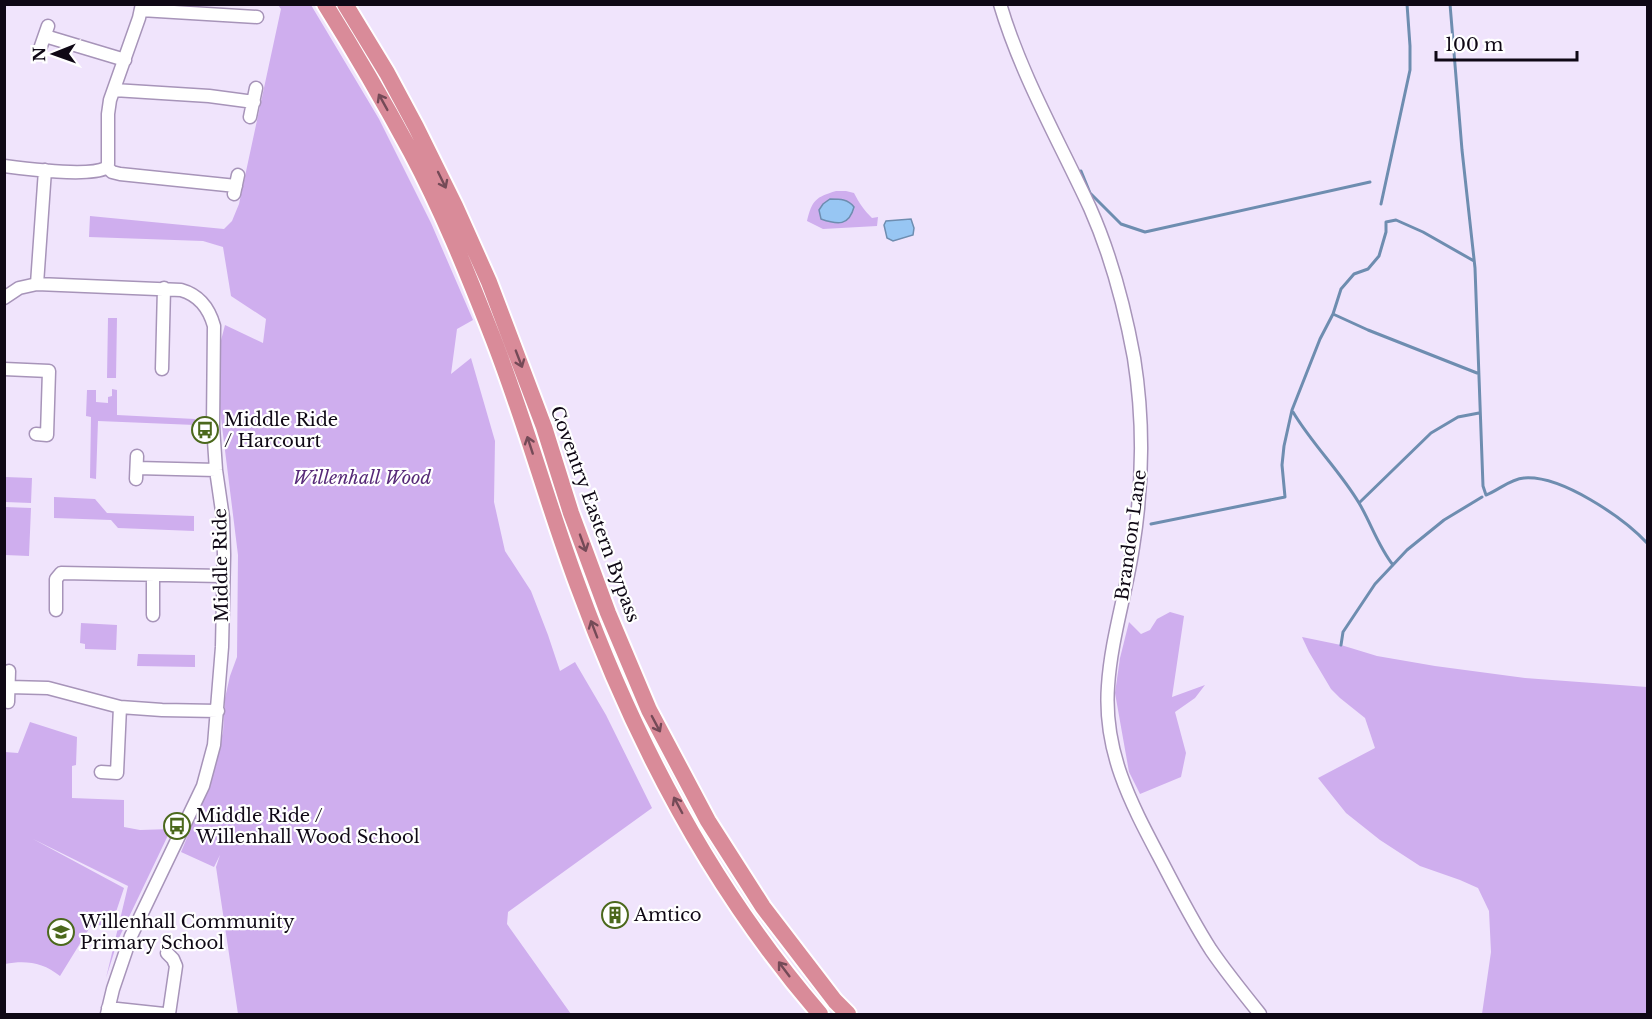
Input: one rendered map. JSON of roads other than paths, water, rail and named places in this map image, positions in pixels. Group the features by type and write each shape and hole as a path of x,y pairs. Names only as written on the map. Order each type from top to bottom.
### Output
{"highway":[{"name":"Coventry Eastern Bypass","path":"325,4 411,153 440,212 492,335 577,585 609,667 649,753 701,848 756,932 820,1014"},
{"name":"Coventry Eastern Bypass","path":"345,4 387,73 416,128 455,206 489,282 544,427 571,513 608,613 649,710 708,821 763,907 835,1001 848,1014"}],"street":[{"name":"Brandon Lane","path":"1000,4 1015,46 1091,211 1106,250 1134,358 1141,447 1140,492 1133,548 1111,660 1107,716 1111,744 1119,774 1132,803 1182,899 1219,962 1260,1014"},
{"path":"236,185 112,172 107,167 109,107 142,7 248,12"},
{"path":"45,36 124,60"},
{"path":"250,117 256,88"},
{"path":"114,90 209,96 254,102"},
{"path":"4,166 93,172 107,167"},
{"path":"37,284 45,170"},
{"name":"Middle Ride","path":"4,298 20,288 37,284 164,288 192,294 203,303 212,320 214,339 212,409 216,470 223,518 222,647 214,746 203,786 131,936 112,989 107,1011"},
{"path":"162,369 164,288"},
{"path":"4,369 49,371 47,435 36,434"},
{"path":"137,468 216,470"},
{"path":"56,610 56,579 61,573 223,576"},
{"path":"153,575 153,615"},
{"path":"8,702 9,671"},
{"path":"9,687 48,688 120,707 218,711"},
{"path":"101,772 117,773 120,707"},
{"path":"167,953 176,966 169,1014"},
{"path":"107,1011 164,1014"}],"water":[{"path":"830,199 840,199 852,204 854,207 852,213 846,221 838,223 821,219 819,210"},
{"path":"911,219 914,228 913,235 893,241 887,238 884,225 886,221"}],"waterway":[{"path":"1381,204 1410,70 1407,4"},
{"path":"1450,4 1462,150 1475,268 1483,486 1486,495 1509,482 1524,478 1555,483 1573,490 1608,510 1648,544"},
{"path":"1081,171 1090,193 1121,224 1145,232 1370,182"},
{"path":"1151,524 1285,497 1282,465 1292,410 1320,339 1333,314 1341,289 1354,274 1368,269 1379,256 1386,232 1386,222 1396,220 1423,232 1474,261"},
{"path":"1333,314 1477,373"},
{"path":"1293,412 1351,491 1393,565"},
{"path":"1359,503 1431,433 1458,417 1479,413"},
{"path":"1341,645 1343,632 1375,584 1407,550 1444,520 1482,497"}],"place":[{"name":"Middle Ride / Harcourt","path":"205,430"},
{"name":"Middle Ride / Willenhall Wood School","path":"177,826"},
{"name":"Amtico","path":"615,915"},
{"name":"Willenhall Community Primary School","path":"61,932"}],"park label":[{"name":"Willenhall Wood","path":"362,478"}]}
